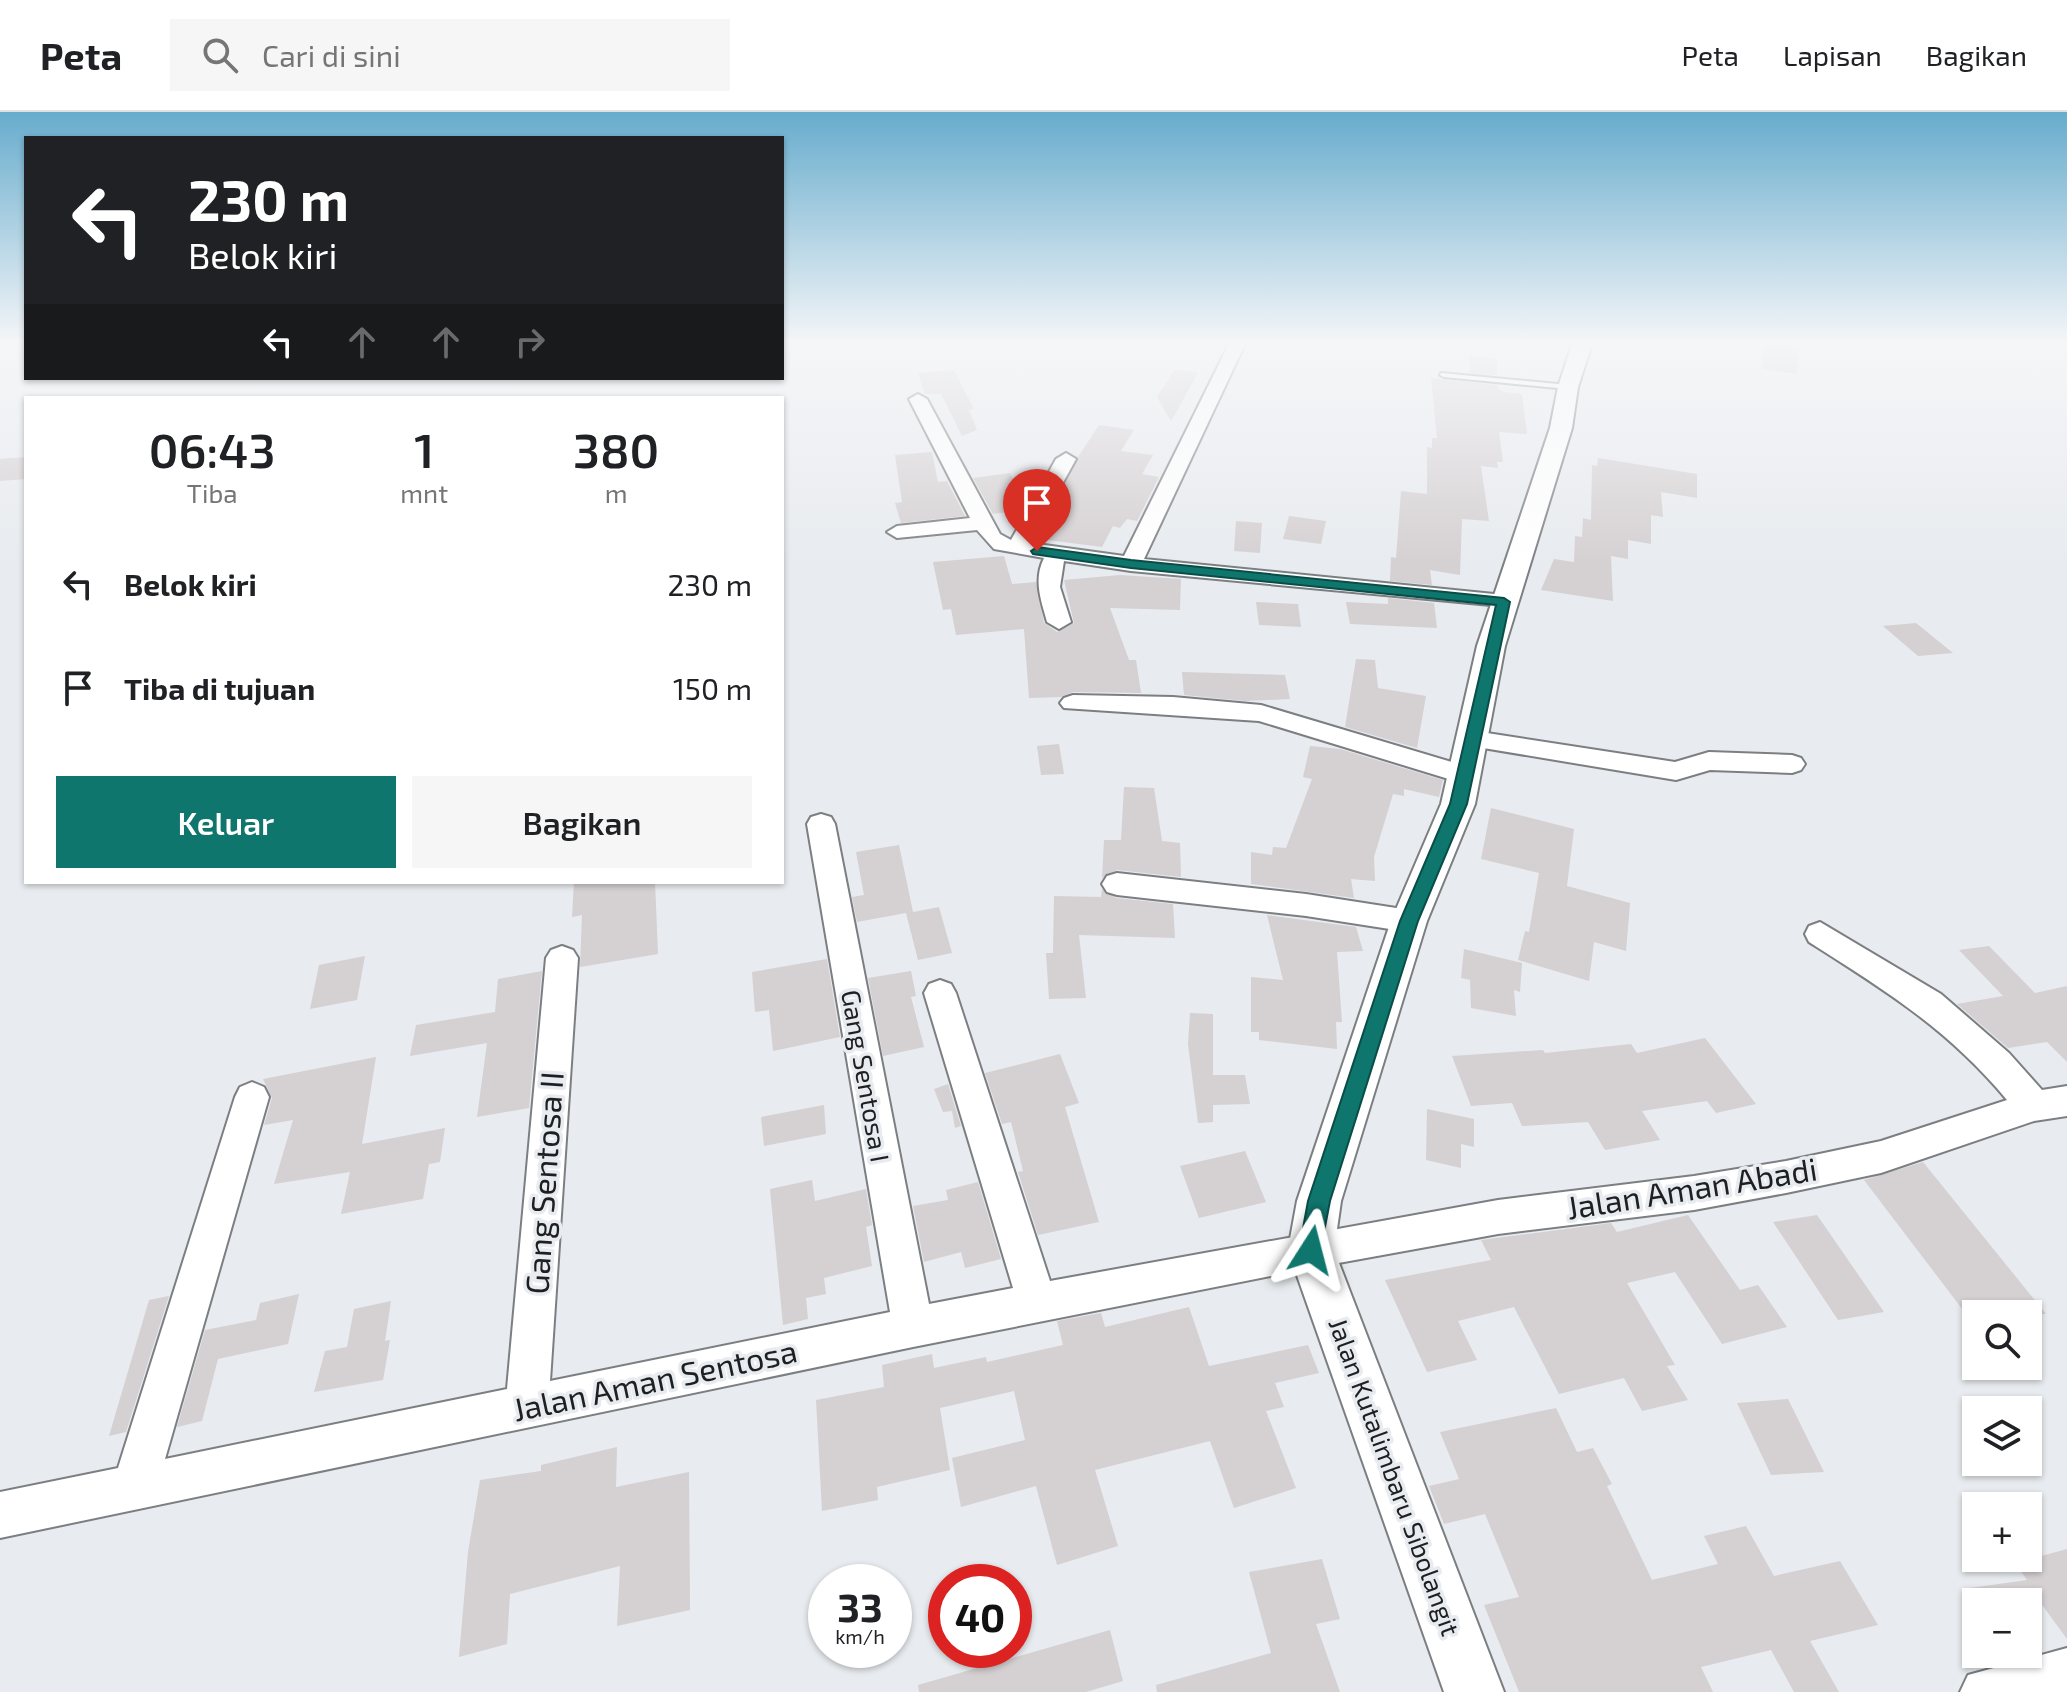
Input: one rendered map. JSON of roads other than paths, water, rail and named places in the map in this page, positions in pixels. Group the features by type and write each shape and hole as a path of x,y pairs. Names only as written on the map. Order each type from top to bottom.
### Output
{"street":[{"path":"928,418 992,538 1017,548 1131,564 1504,602"},
{"path":"1131,564 1201,418"},
{"name":"Jalan Kutalimbaru Sibolangit","path":"1474,1692 1311,1250 1319,1201 1409,921 1458,804 1491,646 1563,418"},
{"path":"1017,548 1066,459"},
{"path":"897,532 1035,515"},
{"path":"1057,553 1049,565 1046,581 1059,622"},
{"path":"1073,703 1173,705 1261,713 1470,757 1676,771 1709,761 1792,764"},
{"name":"Gang Sentosa I","path":"821,824 913,1327"},
{"path":"1117,884 1291,903 1409,921"},
{"path":"1820,934 1930,1003 1997,1063 2050,1103"},
{"name":"Gang Sentosa II","path":"527,1408 562,958"},
{"path":"940,993 1038,1305"},
{"path":"134,1489 252,1097"},
{"name":"Jalan Aman Abadi","path":"1311,1250 1498,1217 1694,1193 1786,1177 1881,1157 2050,1103"},
{"name":"Jalan Aman Sentosa","path":"0,1515 913,1327 1311,1250"},
{"path":"1985,1692 2067,1672"}]}
